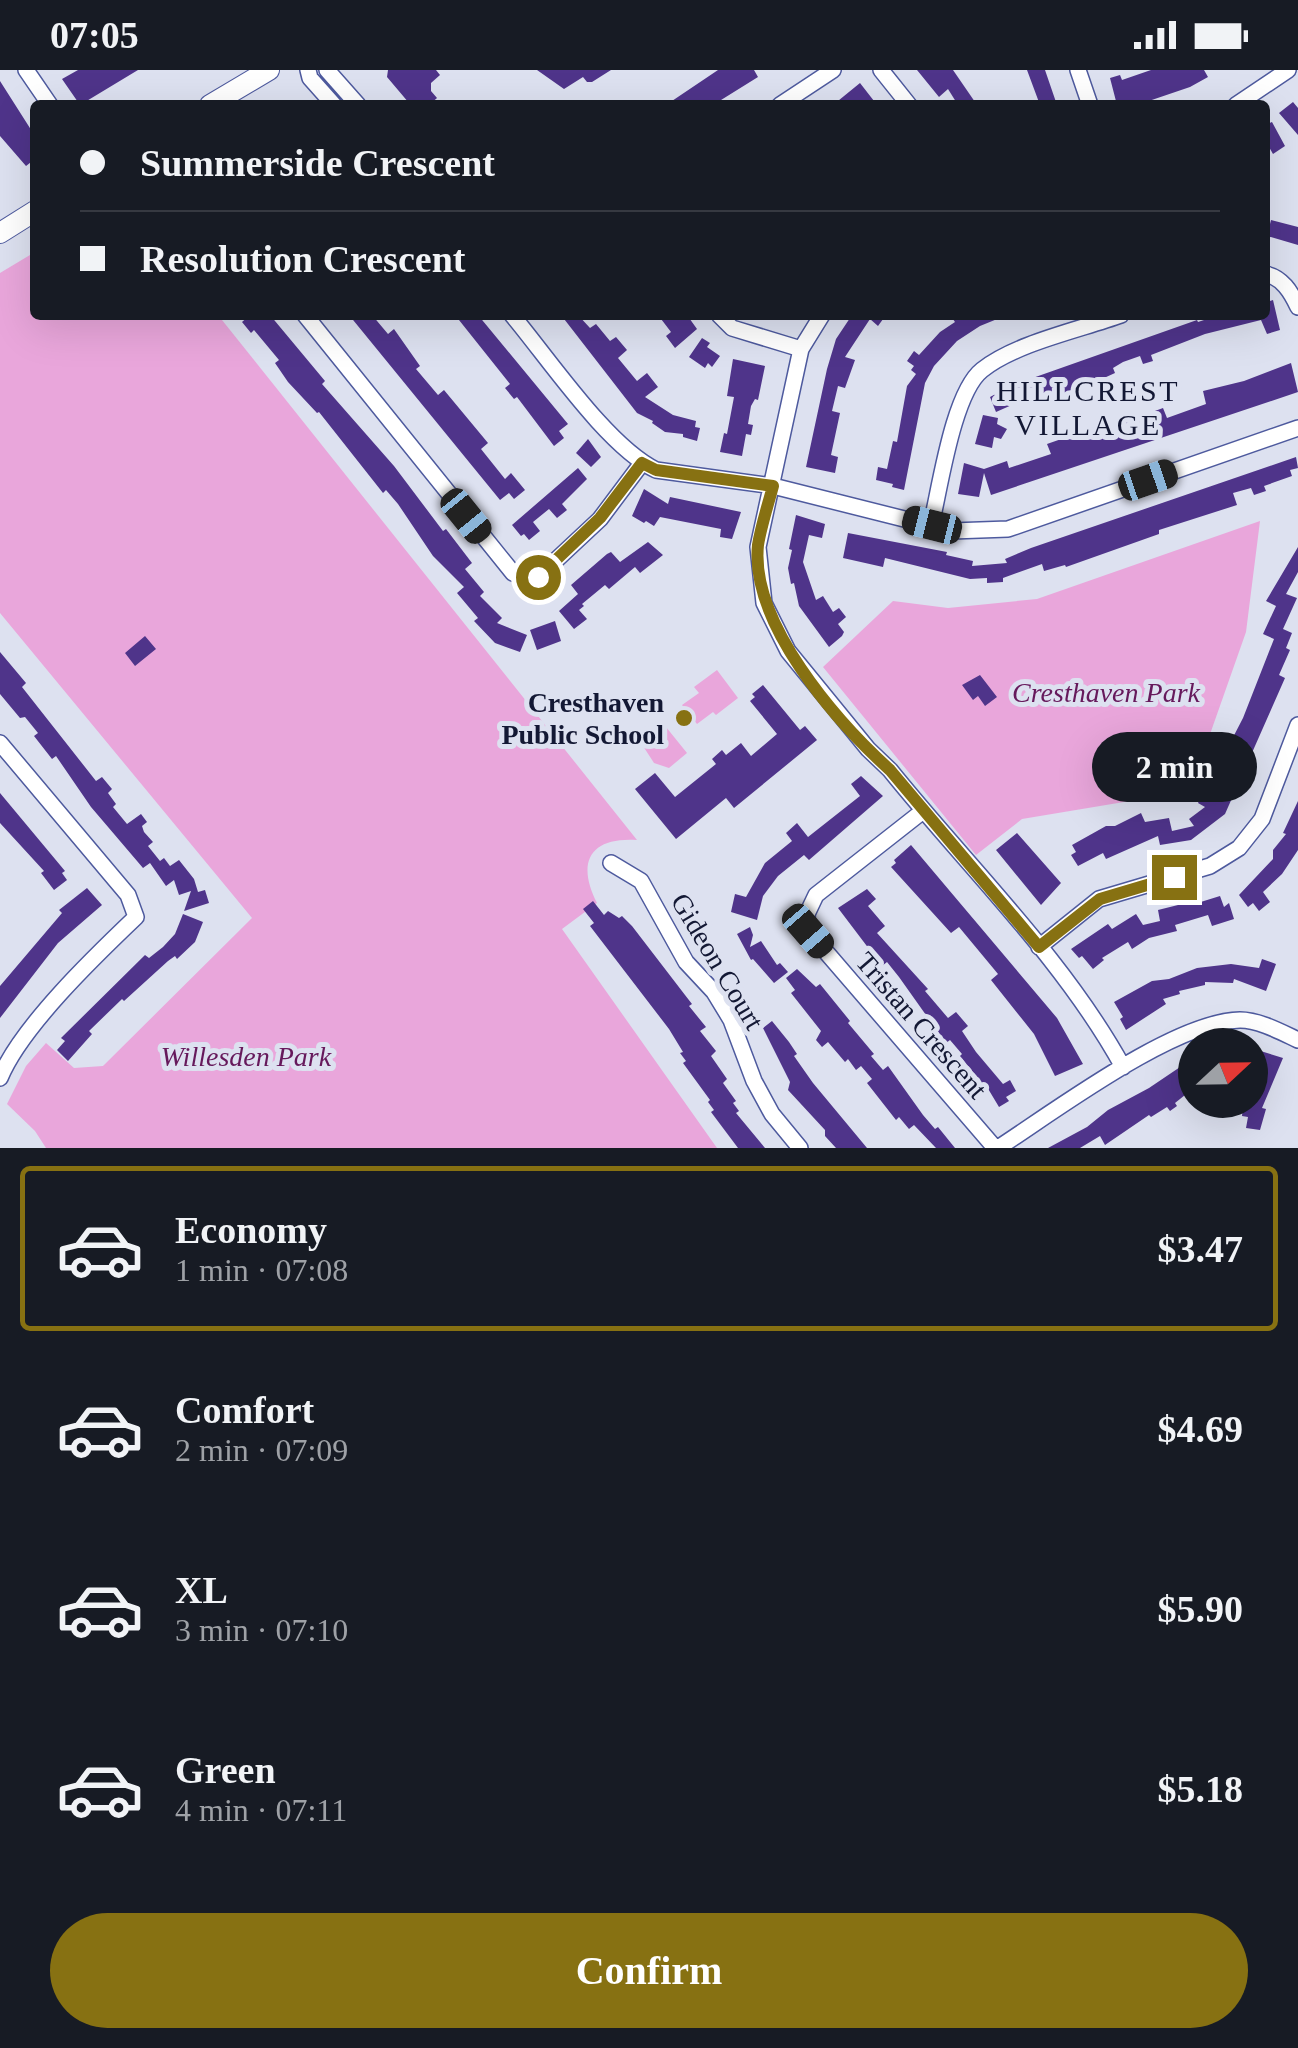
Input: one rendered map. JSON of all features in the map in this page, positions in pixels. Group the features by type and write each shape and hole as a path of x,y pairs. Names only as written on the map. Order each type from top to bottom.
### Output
{"main road":[{"path":"218,100 269,70"},
{"path":"0,233 30,214"}],"street":[{"path":"26,70 47,100"},
{"path":"308,70 310,78 330,100"},
{"path":"327,70 354,100"},
{"path":"788,100 833,70"},
{"path":"881,70 905,100"},
{"path":"1078,70 1088,100"},
{"path":"1243,100 1288,70"},
{"path":"1270,274 1290,290 1298,307"},
{"path":"310,320 512,573 527,579 538,577 600,518 642,463"},
{"path":"516,320 616,442 656,470 773,486 952,531 1008,529 1298,428"},
{"path":"723,320 732,328 801,349"},
{"path":"819,320 801,349 758,547 764,603 788,651 868,750 890,770 1039,947 1077,996 1123,1068"},
{"path":"932,525 956,416 979,372 1009,354 1106,320"},
{"path":"1039,947 1100,899 1210,866 1240,848 1262,819 1298,725"},
{"path":"0,743 128,894 136,917 90,960 7,1061 0,1078"},
{"name":"Tristan Crescent","path":"923,811 816,896 807,914 808,931 996,1148"},
{"name":"Gideon Court","path":"611,864 641,881 686,962 714,992 730,1020 754,1082 772,1114 800,1148"},
{"path":"996,1148 1123,1068 1192,1030 1218,1022 1246,1020 1298,1040"}],"green space":[{"name":"Willesden Park","path":"30,255 30,320 222,320 637,840 608,843 592,855 588,875 597,903 562,929 717,1148 46,1148 35,1131 7,1104 26,1066 46,1043 74,1068 103,1066 252,918 0,613 0,273"},
{"name":"Cresthaven Park","path":"1260,521 1246,632 1190,791 1022,819 976,855 823,667 893,601 948,608 1037,599"},
{"path":"717,670 738,698 697,724 682,705 699,693 694,687"},
{"path":"666,727 687,753 669,768 654,763 643,746"}],"building":[{"path":"78,70 138,70 88,100 77,100 62,79"},
{"path":"388,70 436,70 440,75 431,83 431,91 437,98 406,100 387,77"},
{"path":"537,70 611,70 592,82 583,77 564,89"},
{"path":"718,70 754,70 758,77 721,100 673,100"},
{"path":"917,70 953,70 974,100 955,100 948,89 939,97"},
{"path":"1027,70 1045,70 1055,100 1038,100"},
{"path":"1151,70 1204,70 1208,77 1152,100 1116,100 1110,78 1120,75 1122,80"},
{"path":"0,81 30,128 30,163 26,166 0,136"},
{"path":"860,83 873,100 839,100"},
{"path":"1293,102 1298,108 1298,135 1279,113"},
{"path":"1270,123 1285,146 1273,154 1270,149"},
{"path":"1271,220 1298,227 1298,245 1270,237"},
{"path":"1273,300 1280,330 1267,334 1261,320 1270,320"},
{"path":"274,320 325,381 322,384 472,563 465,569 484,592 480,596 502,618 497,623 527,635 520,652 495,643 474,621 478,618 457,593 464,587 433,556 386,490 383,493 319,412 288,382 275,363 279,360 254,330 251,333 242,322"},
{"path":"353,320 376,320 388,334 394,329 420,366 416,369 438,395 444,390 488,443 481,449 505,479 511,473 525,490 514,499 509,493 500,500"},
{"path":"459,320 482,320 568,424 559,431 564,438 554,446 517,397 514,399 505,388 510,384"},
{"path":"565,320 583,320 590,328 596,324 610,341 616,337 627,350 618,358 637,381 647,373 658,387 645,397 673,415 696,421 695,427 700,428 697,441 665,432 637,413"},
{"path":"662,320 691,320 697,329 675,348 666,336 671,332"},
{"path":"849,320 869,320 845,357 855,360 845,388 838,386 832,411 840,413 831,455 838,457 835,473 806,467 836,339"},
{"path":"995,320 957,341 934,366 925,383 904,490 876,480 878,467 887,469 893,441 897,442 907,386 916,374 907,361 914,351 919,355 955,322"},
{"path":"1261,320 1205,334 1151,355 1153,361 1143,364 1140,356 1123,362 1113,368 1115,373 1093,383 1026,403 1025,399 996,412 990,397 1026,378 1198,322"},
{"path":"702,338 720,356 712,367 708,363 705,368 689,357"},
{"path":"733,359 765,366 758,400 751,406 748,424 753,425 751,435 746,434 742,456 720,452 734,397 727,396"},
{"path":"1291,363 1298,392 991,495 984,473 979,497 958,494 964,463 984,469 1007,461 1009,468 1051,454 1047,444 1107,423 1109,428 1163,408 1167,418 1206,404 1203,391"},
{"path":"983,415 998,418 997,424 1007,429 1001,439 994,437 992,448 975,444"},
{"path":"588,439 601,457 591,467 576,453"},
{"path":"1296,457 1298,468 1290,470 1292,476 1264,486 1266,491 1254,495 1251,488 1233,493 1237,505 1159,530 1159,534 1066,567 1044,571 1042,564 1003,578 1003,582 987,583 987,578 970,579 885,558 883,567 843,558 848,533 947,552 946,555 973,561 972,566 1007,563 1005,559 1031,548"},
{"path":"578,468 587,479 562,504 567,510 557,518 549,509 533,522 540,531 529,540 524,534 521,536 512,525"},
{"path":"644,489 668,504 670,497 741,512 732,539 720,537 721,529 660,517 654,526 644,523 632,516"},
{"path":"796,515 825,524 822,538 809,535 803,562 816,600 823,596 833,612 839,608 846,617 838,624 844,632 842,636 829,647 799,606 794,583 791,584 789,549"},
{"path":"648,542 663,555 640,573 635,567 609,589 605,585 582,604 579,610 587,619 574,629 559,611 578,594 571,585 607,554 611,552 620,562"},
{"path":"1298,547 1298,572 1286,594 1297,598 1283,629 1292,633 1286,648 1290,650 1279,675 1285,678 1225,814 1191,840 1160,845 1158,836 1106,859 1103,853 1078,866 1071,855 1076,852 1072,845 1141,813 1145,822 1169,818 1172,831 1194,826 1189,819 1205,807 1198,803 1221,761 1215,759 1222,744 1228,747 1243,718 1274,639 1263,634 1276,606 1266,601"},
{"path":"555,621 561,641 537,650 530,630"},
{"path":"145,636 156,649 135,666 125,653"},
{"path":"0,652 26,683 22,687 96,781 102,777 112,789 108,793 116,804 113,807 127,824 141,814 147,822 142,826 144,832 153,842 148,846 160,861 164,858 170,866 179,860 194,879 198,892 205,890 209,903 184,911 191,891 179,895 174,880 166,886 150,863 143,868 91,807 56,756 52,759 34,736 38,733 0,694"},
{"path":"980,675 997,697 985,706 978,696 973,700 962,685"},
{"path":"763,685 800,730 805,726 817,740 734,808 726,798 676,839 635,789 655,773 675,797 716,764 712,759 722,750 726,755 741,743 751,756 777,734 750,701"},
{"path":"861,776 883,796 809,860 804,855 778,876 763,896 757,920 731,912 735,894 746,897 765,863 792,841 786,833 797,823 808,837 860,796 851,784"},
{"path":"0,793 65,871 62,873 67,880 54,890 41,873 44,871 0,823"},
{"path":"1298,801 1298,850 1282,874 1263,892 1270,902 1259,911 1253,903 1248,907 1239,895 1273,859 1273,850 1286,834 1283,833"},
{"path":"1017,833 1061,883 1041,905 996,850"},
{"path":"911,845 1057,1018 1083,1064 1055,1076 1034,1034 991,980 998,974 959,927 951,933 891,867"},
{"path":"87,888 102,905 58,943 0,1018 0,986 62,913 59,910"},
{"path":"867,889 876,899 868,906 885,926 877,933 928,989 925,991 948,1018 956,1012 968,1026 962,1031 976,1052 1003,1084 1010,1080 1016,1091 1006,1097 1009,1101 999,1107 987,1087 984,1089 975,1079 962,1054 950,1040 946,1043 887,962 882,966 838,908"},
{"path":"1220,896 1224,907 1229,903 1234,919 1212,926 1208,915 1175,925 1177,931 1149,938 1132,949 1128,942 1102,958 1093,969 1071,949 1108,924 1112,929 1136,914 1143,925 1160,921 1158,910"},
{"path":"593,901 604,915 608,911 622,916 632,926 692,1004 689,1006 706,1027 700,1031 716,1051 711,1056 727,1079 723,1083 736,1101 736,1113 765,1148 738,1148 711,1112 714,1110 710,1100 683,1063 683,1052 669,1029 590,926 594,923 583,909"},
{"path":"183,914 203,922 195,942 122,999 89,1031 92,1034 68,1061 57,1050 65,1041 61,1038 145,955 149,958 163,947 175,934"},
{"path":"750,927 750,947 761,941 777,965 780,963 788,972 774,983 751,960 737,934"},
{"path":"1262,959 1276,964 1266,991 1234,979 1233,983 1205,982 1163,999 1166,1004 1126,1030 1120,1019 1123,1017 1114,1002 1152,981 1197,968 1231,964 1259,968"},
{"path":"797,969 816,987 820,984 874,1054 871,1056 883,1070 888,1066 923,1115 955,1148 936,1148 914,1125 909,1129 899,1117 896,1120 867,1083 872,1079 861,1066 856,1070 848,1059 845,1062 828,1042 822,1047 816,1040 821,1031 791,993 795,990 786,978"},
{"path":"772,1021 813,1083 867,1148 836,1148 825,1136 825,1130 788,1090 790,1082 763,1028"},
{"path":"1268,1053 1283,1058 1268,1094"},
{"path":"1178,1068 1177,1106 1170,1111 1167,1107 1149,1115 1105,1145 1100,1136 1080,1148 1048,1148 1087,1127 1108,1110"},
{"path":"1248,1118 1263,1118 1260,1130 1246,1128"}],"place":[{"name":"Cresthaven Public School","path":"684,718"}],"district":[{"name":"HILLCREST VILLAGE","path":"1088,408"}],"route":[{"path":"538,577 600,518 642,463 656,470 773,486 758,547 764,603 788,651 868,750 890,770 1039,947 1100,899 1174,877"}]}
